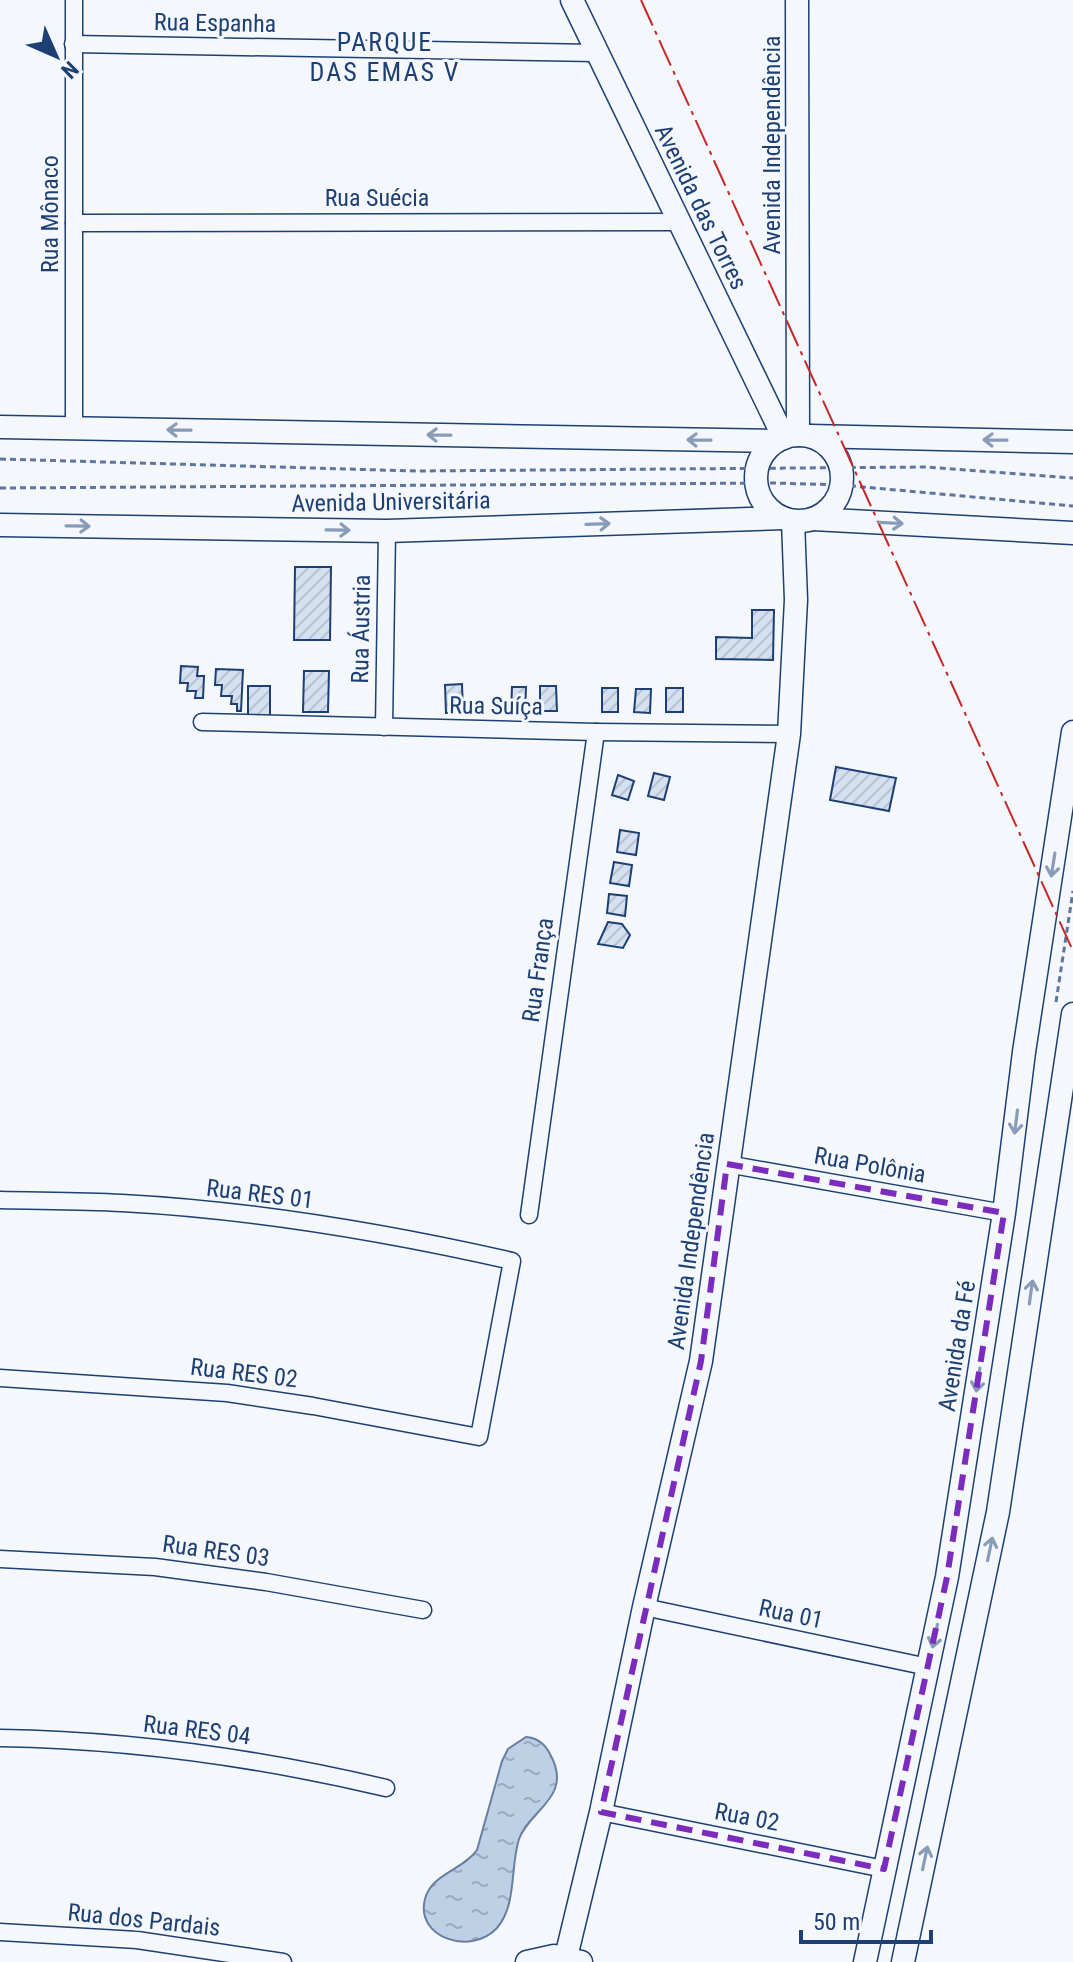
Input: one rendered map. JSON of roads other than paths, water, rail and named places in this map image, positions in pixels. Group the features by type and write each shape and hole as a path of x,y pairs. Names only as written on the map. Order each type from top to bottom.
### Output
{"main road":[{"name":"Avenida das Torres","path":"572,0 680,222 792,437"},
{"name":"Avenida Independência","path":"792,437 797,0"},
{"path":"0,427 1073,442"},
{"path":"792,437 830,448 841,476 831,506 797,519 771,511 762,500 758,476 766,451 792,437"},
{"name":"Avenida Independência","path":"573,1960 644,1607 701,1361 789,734 797,519"},
{"name":"Avenida Universitária","path":"0,525 387,531 797,519 1073,533"},
{"name":"Avenida da Fé","path":"865,1962 947,1577 1004,1213 1024,1052 1073,732"},
{"path":"903,1962 998,1512 1073,1014"},
{"path":"527,1962 542,1957 573,1960"}],"street":[{"name":"Rua Mônaco","path":"74,0 74,428"},
{"name":"Rua Espanha","path":"73,44 596,53"},
{"name":"Rua Suécia","path":"74,223 680,222"},
{"name":"Rua Áustria","path":"384,727 387,531"},
{"name":"Rua Suíça","path":"202,722 789,734"},
{"name":"Rua França","path":"529,1215 596,732"},
{"name":"Rua Polônia","path":"727,1164 1004,1213"},
{"name":"Rua RES 01","path":"0,1200 123,1203 246,1215 382,1234 512,1261 479,1437"},
{"name":"Rua RES 02","path":"0,1378 227,1393 479,1437"},
{"name":"Rua RES 03","path":"0,1559 155,1567 280,1584 423,1610"},
{"name":"Rua 01","path":"644,1607 928,1667"},
{"name":"Rua RES 04","path":"0,1738 157,1747 303,1769 386,1788"},
{"name":"Rua 02","path":"601,1812 884,1869"},
{"name":"Rua dos Pardais","path":"0,1932 137,1940 283,1962"}],"water":[{"path":"526,1737 541,1742 550,1754 556,1769 554,1792 524,1828 519,1839 508,1908 497,1928 473,1941 448,1939 428,1924 424,1913 428,1891 477,1850 502,1761 508,1749"}],"district":[{"name":"PARQUE DAS EMAS V","path":"385,57"}]}
